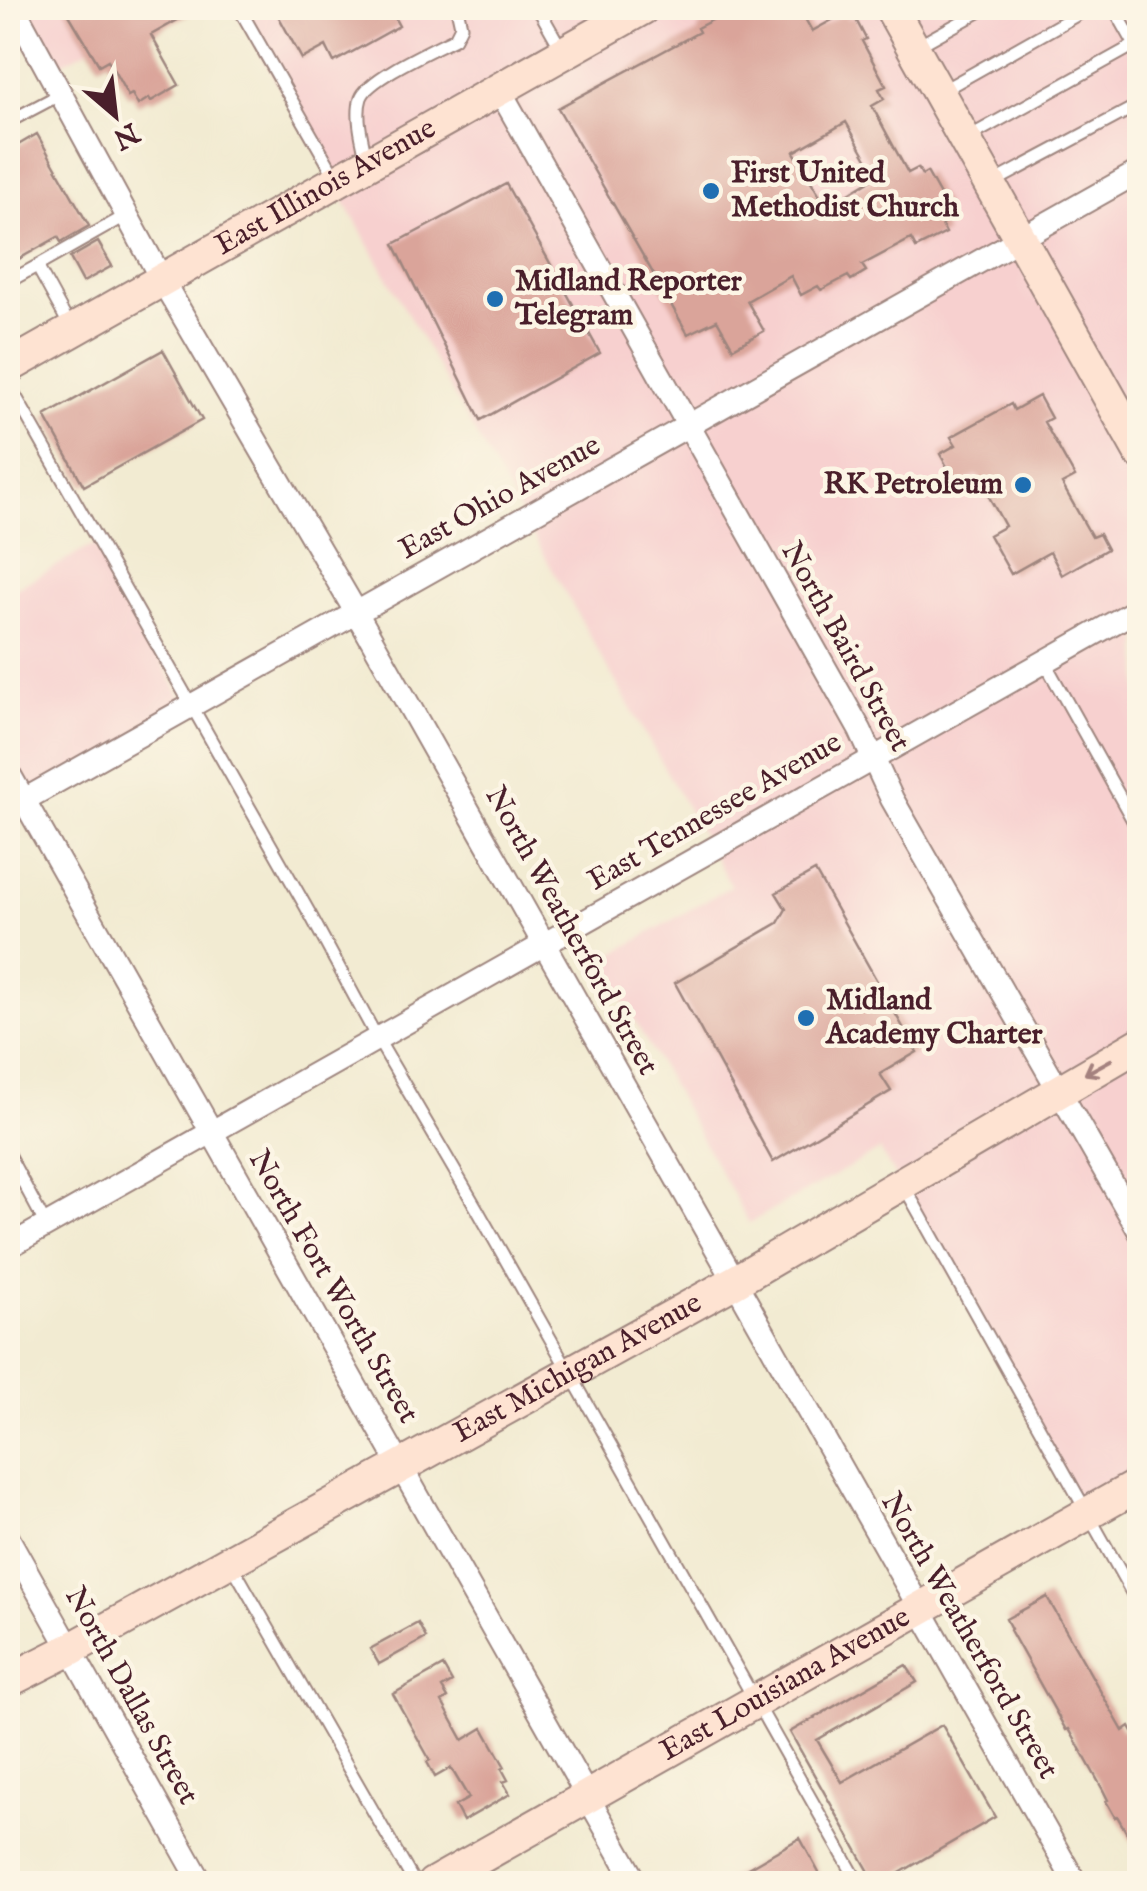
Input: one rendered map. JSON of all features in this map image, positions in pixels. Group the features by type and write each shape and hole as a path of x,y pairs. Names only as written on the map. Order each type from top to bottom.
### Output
{"street":[{"name":"North Weatherford Street","path":"14,8 162,280 356,612 1076,1884"},
{"path":"891,8 1140,452"},
{"name":"East Illinois Avenue","path":"8,367 564,52 631,10"},
{"name":"North Baird Street","path":"499,89 860,730 892,799 1140,1232"},
{"name":"East Ohio Avenue","path":"15,804 1140,171"},
{"name":"East Tennessee Avenue","path":"8,1247 1140,608"},
{"name":"North Fort Worth Street","path":"8,772 15,804 211,1134 637,1884"},
{"name":"East Michigan Avenue","path":"8,1682 734,1282 1140,1044"},
{"name":"East Louisiana Avenue","path":"433,1884 1140,1484"},
{"name":"North Dallas Street","path":"8,1538 202,1884"}],"lane":[{"path":"239,8 338,180"},
{"path":"367,164 360,113 364,92 376,81 455,38 461,26 456,8"},
{"path":"538,8 564,52"},
{"path":"950,8 959,23"},
{"path":"914,48 986,8"},
{"path":"939,93 1089,8"},
{"path":"965,140 1138,47 1114,8"},
{"path":"8,122 61,94"},
{"path":"990,184 1140,104"},
{"path":"8,282 127,215"},
{"path":"37,266 72,330"},
{"path":"8,383 859,1884"},
{"path":"1044,661 1140,833"},
{"path":"8,1154 46,1225"},
{"path":"902,1182 1140,1607"},
{"path":"230,1561 414,1884"}],"shaded area":[{"path":"15,8 161,8 52,69"},
{"path":"235,8 1139,8 1139,1485 1086,1515 880,1150 749,1223 601,961 731,886"},
{"path":"95,544 189,710 8,812 8,593"}],"building":[{"path":"65,8 199,8 151,35 179,85 138,105 132,94 128,96 108,60 99,65"},
{"path":"274,8 389,8 399,26 334,62 326,46 302,59"},
{"name":"First United Methodist Church","path":"735,8 799,8 812,31 845,13 848,19 854,16 866,39 862,41 886,86 879,89 884,99 872,106 908,173 918,168 922,175 927,172 946,206 940,210 943,216 938,218 946,233 916,248 911,239 862,265 866,271 851,280 848,276 821,290 818,286 801,295 791,276 747,301 764,331 733,348 717,320 688,334 558,108 699,32 697,28","holes":["846,122 877,176 826,207 794,152"]},
{"path":"37,134 89,226 61,242 58,237 8,265 8,151"},
{"name":"Midland Reporter Telegram","path":"506,184 600,353 481,420 394,244"},
{"path":"98,242 112,266 83,282 70,258"},
{"path":"163,350 202,420 84,486 45,416"},
{"name":"RK Petroleum","path":"1039,396 1051,418 1044,422 1075,477 1062,484 1092,537 1099,534 1107,549 1062,575 1050,552 1011,574 989,535 1005,526 977,475 958,486 940,454 956,445 951,437 1011,404 1014,410"},
{"path":"815,871 917,1052 880,1074 891,1091 773,1162 675,983 778,923 786,909 776,893"},
{"path":"1047,1597 1123,1731 1130,1726 1140,1743 1140,1856 1006,1619"},
{"path":"418,1623 426,1638 379,1664 370,1649"},
{"path":"906,1665 917,1682 817,1740 842,1782 942,1725 995,1817 876,1884 790,1732"},
{"path":"443,1666 452,1682 442,1688 448,1698 442,1702 463,1740 483,1728 505,1767 502,1769 508,1780 503,1782 510,1794 463,1821 455,1806 469,1798 451,1768 435,1777 427,1762 430,1760 393,1694"},
{"path":"800,1838 825,1884 720,1884"}],"place":[{"name":"First United Methodist Church","path":"711,191"},
{"name":"Midland Reporter Telegram","path":"495,299"},
{"name":"RK Petroleum","path":"1023,485"},
{"name":"Midland Academy Charter","path":"806,1018"}]}
